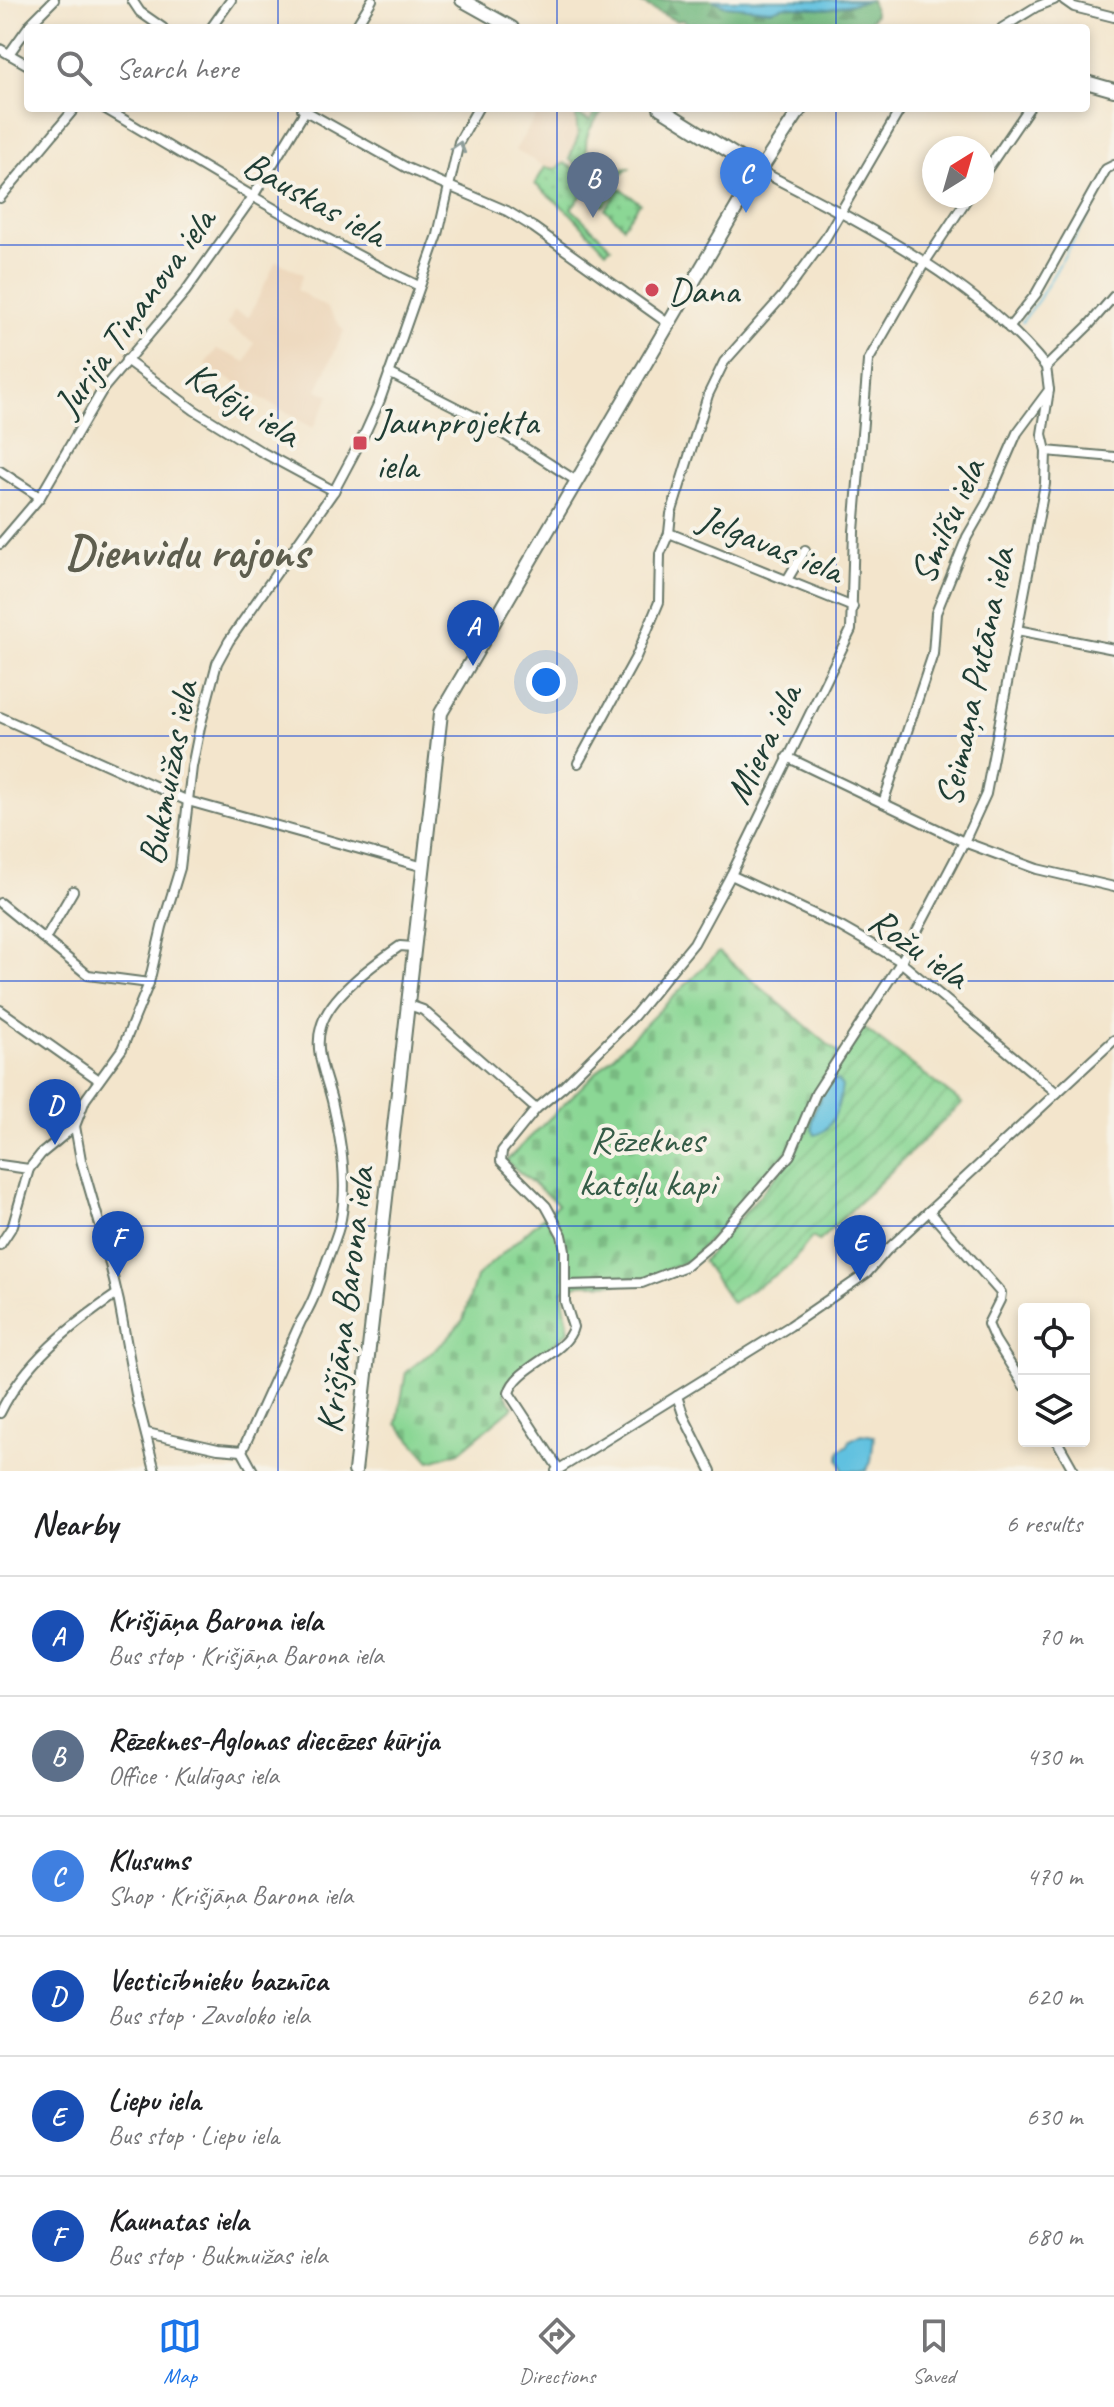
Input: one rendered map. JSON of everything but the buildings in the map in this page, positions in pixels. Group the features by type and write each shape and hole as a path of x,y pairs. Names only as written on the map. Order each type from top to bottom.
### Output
{"main road":[{"path":"462,0 505,24"},
{"path":"1090,83 1114,90"},
{"path":"666,112 759,170"},
{"name":"Krišjāņa Barona iela","path":"355,1471 437,732 443,707 759,170 798,112"}],"street":[{"path":"32,24 54,0"},
{"path":"132,0 140,12 157,24"},
{"path":"214,24 231,0"},
{"path":"357,24 372,0"},
{"path":"1008,24 1054,0"},
{"path":"1064,0 1074,7 1114,17"},
{"path":"9,54 24,33"},
{"path":"0,49 24,63"},
{"path":"0,198 72,112"},
{"name":"Bauskas iela","path":"111,112 252,198 368,262 419,286"},
{"name":"Jurija Tiņanova iela","path":"0,544 40,497 93,404 126,360 185,292 252,198 303,112"},
{"path":"310,112 407,168 507,211 669,324"},
{"name":"Bukmuižas iela","path":"75,1126 85,1100 122,1049 149,983 180,868 200,727 217,663 229,641 334,491 366,431 438,235 459,142 476,112"},
{"name":"Jelgavas iela","path":"578,763 636,657 659,602 660,554 669,533 671,514 708,395 724,362 782,297 825,239 899,112"},
{"path":"994,159 1026,112"},
{"path":"1009,328 1036,294 1106,169 1114,165"},
{"path":"759,170 925,262 1030,348 1046,367 1049,390"},
{"name":"Miera iela","path":"567,1285 565,1250 555,1219 501,1161 502,1151 536,1109 564,1086 634,1016 694,943 731,875 851,630 854,531 868,361 925,262 961,208"},
{"path":"1046,367 1114,296"},
{"name":"Kalēju iela","path":"126,360 221,426 334,491"},
{"path":"389,373 483,421 575,480"},
{"name":"Seimaņa Putāna iela","path":"567,1285 634,1285 649,1282 686,1266 699,1256 790,1155 816,1093 901,962 986,794 1045,484 1046,451 1042,434 1049,390"},
{"name":"Smilšu iela","path":"883,803 933,654 936,613 941,600 967,537 986,504 1017,433 1049,390"},
{"path":"1046,451 1114,457"},
{"path":"0,471 40,497"},
{"name":"Jelgavas iela","path":"669,533 853,607"},
{"path":"787,580 805,550"},
{"path":"1017,630 1114,649"},
{"path":"0,717 188,801 424,867"},
{"path":"787,757 964,842 1037,869 1114,887"},
{"name":"Rožu iela","path":"731,875 841,927 901,962 1057,1093"},
{"path":"45,939 73,891"},
{"path":"0,903 88,975 149,983"},
{"path":"242,1451 301,1321 311,1307 341,1220 343,1165 334,1107 320,1056 322,1023 332,1006 360,977 400,946 413,947"},
{"path":"409,1005 423,1010 536,1109"},
{"path":"0,1010 99,1080"},
{"path":"567,1285 565,1302 573,1327 571,1335 516,1380 509,1393 558,1470 790,1326 867,1273 887,1250 1114,1040"},
{"path":"0,1245 13,1225 29,1169 41,1154 75,1126 81,1160 117,1294 137,1400 155,1471"},
{"path":"0,1165 29,1169"},
{"path":"929,1211 1001,1293 988,1324 1018,1376"},
{"path":"0,1413 13,1387 27,1369 89,1313 117,1294"},
{"path":"677,1396 711,1471"},
{"path":"147,1433 218,1449 242,1451"},
{"path":"1060,1447 1074,1471"},
{"path":"242,1451 253,1471"}],"shaded area":[{"path":"539,112 578,112 577,141 563,165 555,169 545,167 515,150"},
{"path":"276,261 303,274 297,290 327,308 344,331 317,390 330,395 313,428 204,365 217,349 246,362 254,343 227,325 234,311 249,317"}],"green space":[{"path":"635,0 713,0 726,6 771,10 785,6 829,9 871,0 875,14 868,24 687,24 683,20 676,21"},
{"path":"596,112 602,112 586,139 590,160 604,172 629,168 611,183 569,159 578,137 577,114 590,121"},
{"path":"564,163 611,189 619,188 603,206 590,196 596,193 589,195 585,192 571,208 611,247 606,251 571,214 535,184 545,167 555,169"},
{"path":"621,189 640,203 623,226 605,209"},
{"name":"Rēzeknes katoļu kapi","path":"719,952 838,1053 796,1140 689,1260 637,1283 580,1284 562,1291 569,1331 507,1383 505,1393 513,1407 459,1452 430,1461 397,1424 406,1372 444,1342 463,1320 476,1277 558,1204 506,1161"},
{"path":"863,1027 962,1103 819,1241 812,1237 790,1265 732,1303 703,1261 794,1155 822,1092"}],"water":[{"path":"713,0 869,0 829,9 785,6 771,10 726,6"},
{"path":"837,1080 842,1086 834,1115 827,1128 815,1135 812,1122 815,1109 829,1083"},
{"path":"862,1434 874,1436 871,1462 866,1471 843,1471 840,1450"}],"waterway":[{"path":"1022,322 1039,299 1114,172"}],"place":[{"name":"Klusums","path":"746,213"},
{"name":"Rēzeknes-Aglonas diecēzes kūrija","path":"593,218"},
{"name":"Dana","path":"652,290"},
{"name":"Jaunprojekta iela","path":"360,443"},
{"name":"Krišjāņa Barona iela","path":"473,666"},
{"name":"Vecticībnieku baznīca","path":"55,1145"},
{"name":"Kaunatas iela","path":"118,1277"},
{"name":"Liepu iela","path":"860,1281"}],"district":[{"name":"Dienvidu rajons","path":"187,552"}]}
